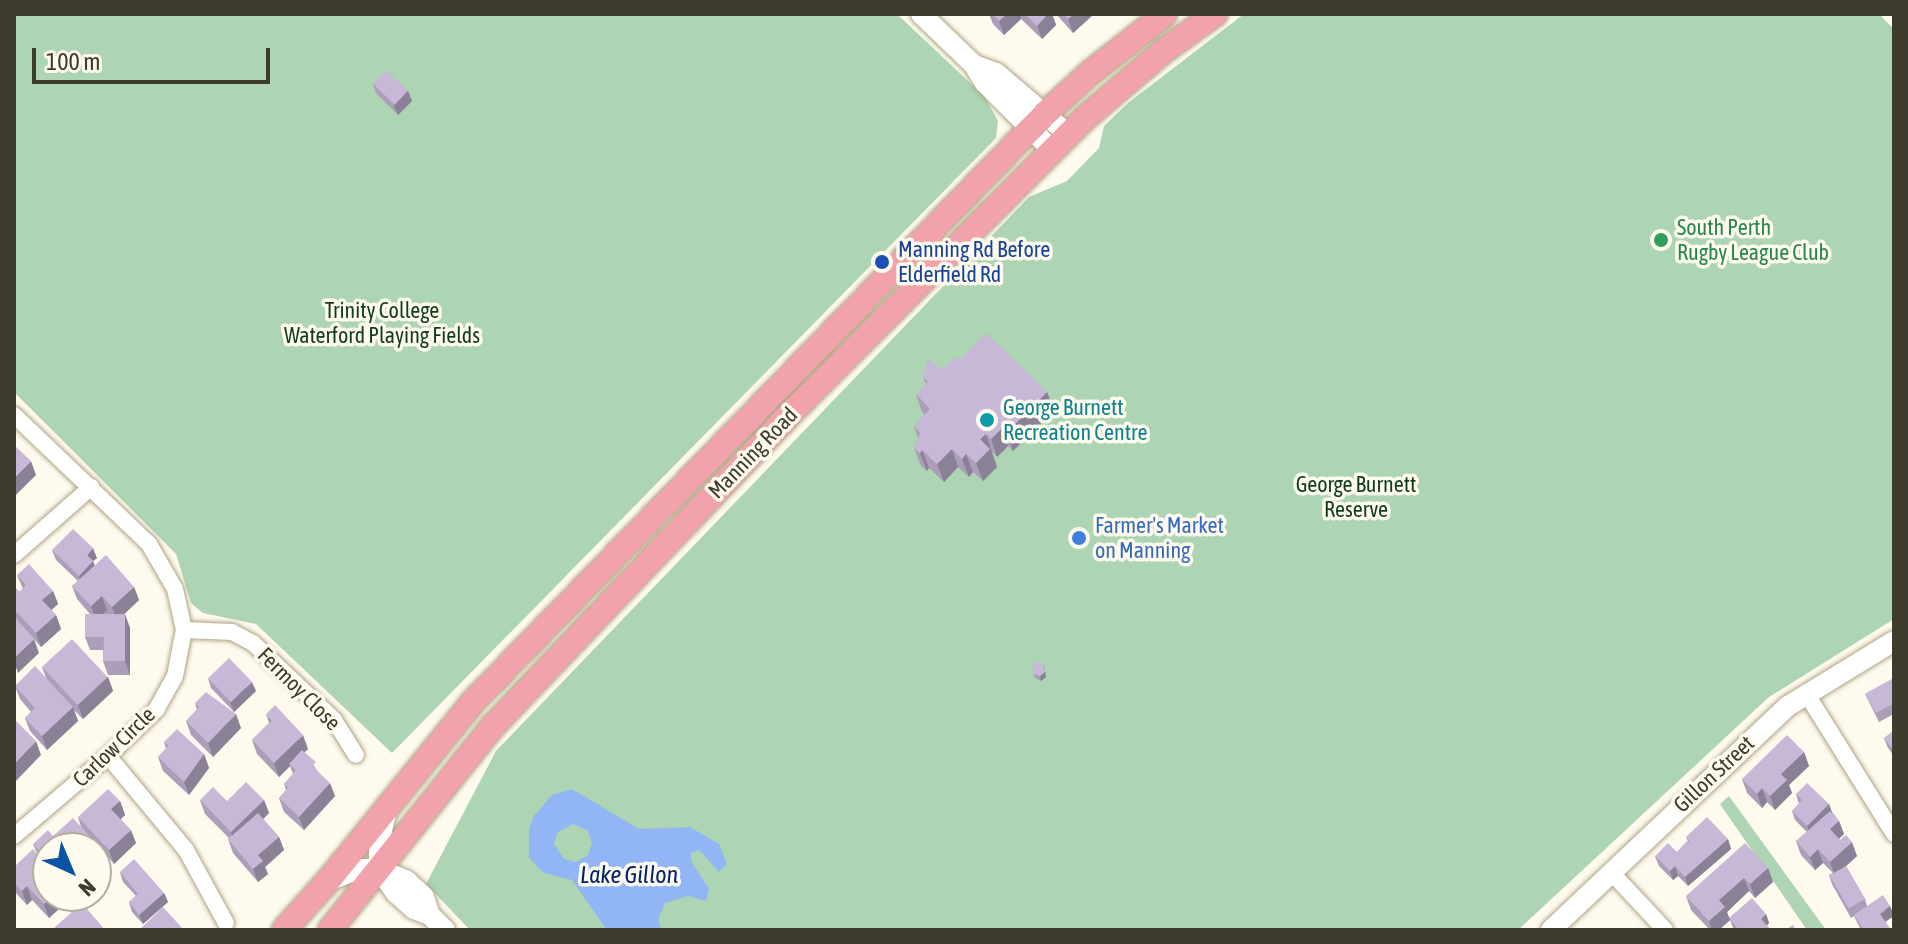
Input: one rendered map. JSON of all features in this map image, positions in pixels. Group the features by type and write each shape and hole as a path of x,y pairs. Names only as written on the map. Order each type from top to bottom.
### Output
{"main road":[{"name":"Manning Road","path":"284,930 328,881 472,703 1037,122 1165,14"},
{"name":"Manning Road","path":"330,930 493,726 794,410 1060,142 1153,60 1215,14"}],"street":[{"path":"921,14 974,65 996,73 1037,122 1060,142"},
{"name":"Carlow Circle","path":"14,415 157,554 175,589 184,630 175,676 149,718 14,836"},
{"path":"14,555 91,487"},
{"name":"Fermoy Close","path":"184,630 232,632 253,643 334,720 356,755"},
{"name":"Gillon Street","path":"1551,930 1768,723 1806,693 1894,641"},
{"path":"1806,693 1894,834"},
{"path":"108,756 186,850 226,923"},
{"path":"379,869 379,843 387,809"},
{"path":"328,881 359,869 379,869 407,881 424,897 430,915 445,930"},
{"path":"1611,872 1665,930"}],"green space":[{"name":"Trinity College Waterford Playing Fields","path":"14,14 897,14 985,97 998,121 996,138 392,753 256,624 203,613 191,603 176,554 14,392"},
{"name":"George Burnett Reserve","path":"1244,14 1879,14 1894,29 1894,619 1769,697 1518,930 470,930 426,884 496,751 1029,197 1067,181 1099,148 1104,126 1128,103"},
{"path":"1729,796 1826,930 1807,930 1720,804"}],"water":[{"name":"Lake Gillon","path":"572,789 639,829 690,827 719,844 727,864 719,872 699,850 691,853 691,861 709,889 706,901 688,896 665,903 658,920 662,930 607,930 572,880 544,873 529,858 529,828 534,816 552,795","holes":["573,824 588,831 592,843 588,855 576,862 564,859 554,844 558,832"]}],"building":[{"path":"992,14 1007,14 999,21"},
{"path":"1025,14 1048,14 1037,26"},
{"path":"386,70 408,91 394,105 373,84"},
{"name":"George Burnett Recreation Centre","path":"986,333 1047,392 1007,432 1002,428 991,439 986,434 980,439 990,449 976,463 966,454 962,459 952,449 937,464 922,450 920,453 914,448 920,433 914,426 930,409 916,394 928,382 923,377 928,358 942,370 955,357 959,361"},
{"path":"14,445 31,461 14,478"},
{"path":"73,529 93,548 87,555 93,561 79,576 52,550"},
{"path":"106,555 134,587 112,607 102,596 91,606 72,586"},
{"path":"29,564 53,591 42,600 56,615 36,633 14,609 14,586 19,592 26,585 17,575"},
{"path":"85,614 125,614 125,661 103,661 104,637 85,637"},
{"path":"14,617 34,639 14,658"},
{"path":"72,639 107,677 77,705 42,667"},
{"path":"229,658 252,682 231,702 208,678"},
{"path":"1038,662 1044,665 1045,672 1040,676 1033,674 1032,666"},
{"path":"35,666 73,707 42,736 25,718 35,708 15,686"},
{"path":"1894,678 1894,703 1876,713 1865,694"},
{"path":"206,692 236,714 208,743 186,721 199,707 195,703"},
{"path":"275,705 303,735 274,763 252,740 272,721 266,714"},
{"path":"14,719 36,741 14,764"},
{"path":"177,729 204,754 184,782 158,757 168,746 164,742"},
{"path":"1894,731 1894,751 1884,738"},
{"path":"1787,735 1804,752 1781,774 1787,780 1770,796 1762,788 1757,794 1742,779"},
{"path":"302,750 316,762 312,766 330,783 299,817 279,798 288,788 284,784 296,770 289,764"},
{"path":"246,782 264,800 231,832 200,800 213,787 227,801"},
{"path":"1807,783 1829,804 1807,826 1792,811 1802,800 1796,794"},
{"path":"108,789 120,801 111,809 131,830 112,847 112,832 92,832 78,817"},
{"path":"1830,811 1839,821 1830,829 1840,840 1846,835 1852,842 1830,862 1818,849 1810,857 1796,841"},
{"path":"258,813 279,837 258,855 263,861 253,869 228,839"},
{"path":"1707,817 1728,839 1685,877 1675,866 1670,871 1655,856 1668,843 1677,852 1687,841 1692,844 1686,837"},
{"path":"73,818 86,832 57,832"},
{"path":"1745,843 1768,868 1750,884 1744,878 1719,900 1725,907 1709,921 1686,896"},
{"path":"32,850 32,891 27,886 22,891 14,883 14,867"},
{"path":"134,859 164,893 139,915 129,902 138,894 120,872"},
{"path":"1846,866 1865,899 1849,908 1830,876"},
{"path":"1883,895 1890,906 1880,914 1891,930 1864,930 1854,915"},
{"path":"1752,898 1766,914 1761,919 1771,930 1739,930 1729,918"},
{"path":"163,907 184,930 139,930"},
{"path":"72,912 90,912 105,930 55,930"}],"place":[{"name":"South Perth Rugby League Club","path":"1661,240"},
{"name":"Manning Rd Before Elderfield Rd","path":"882,262"},
{"name":"George Burnett Recreation Centre","path":"987,420"},
{"name":"Farmer's Market on Manning","path":"1079,538"}]}
